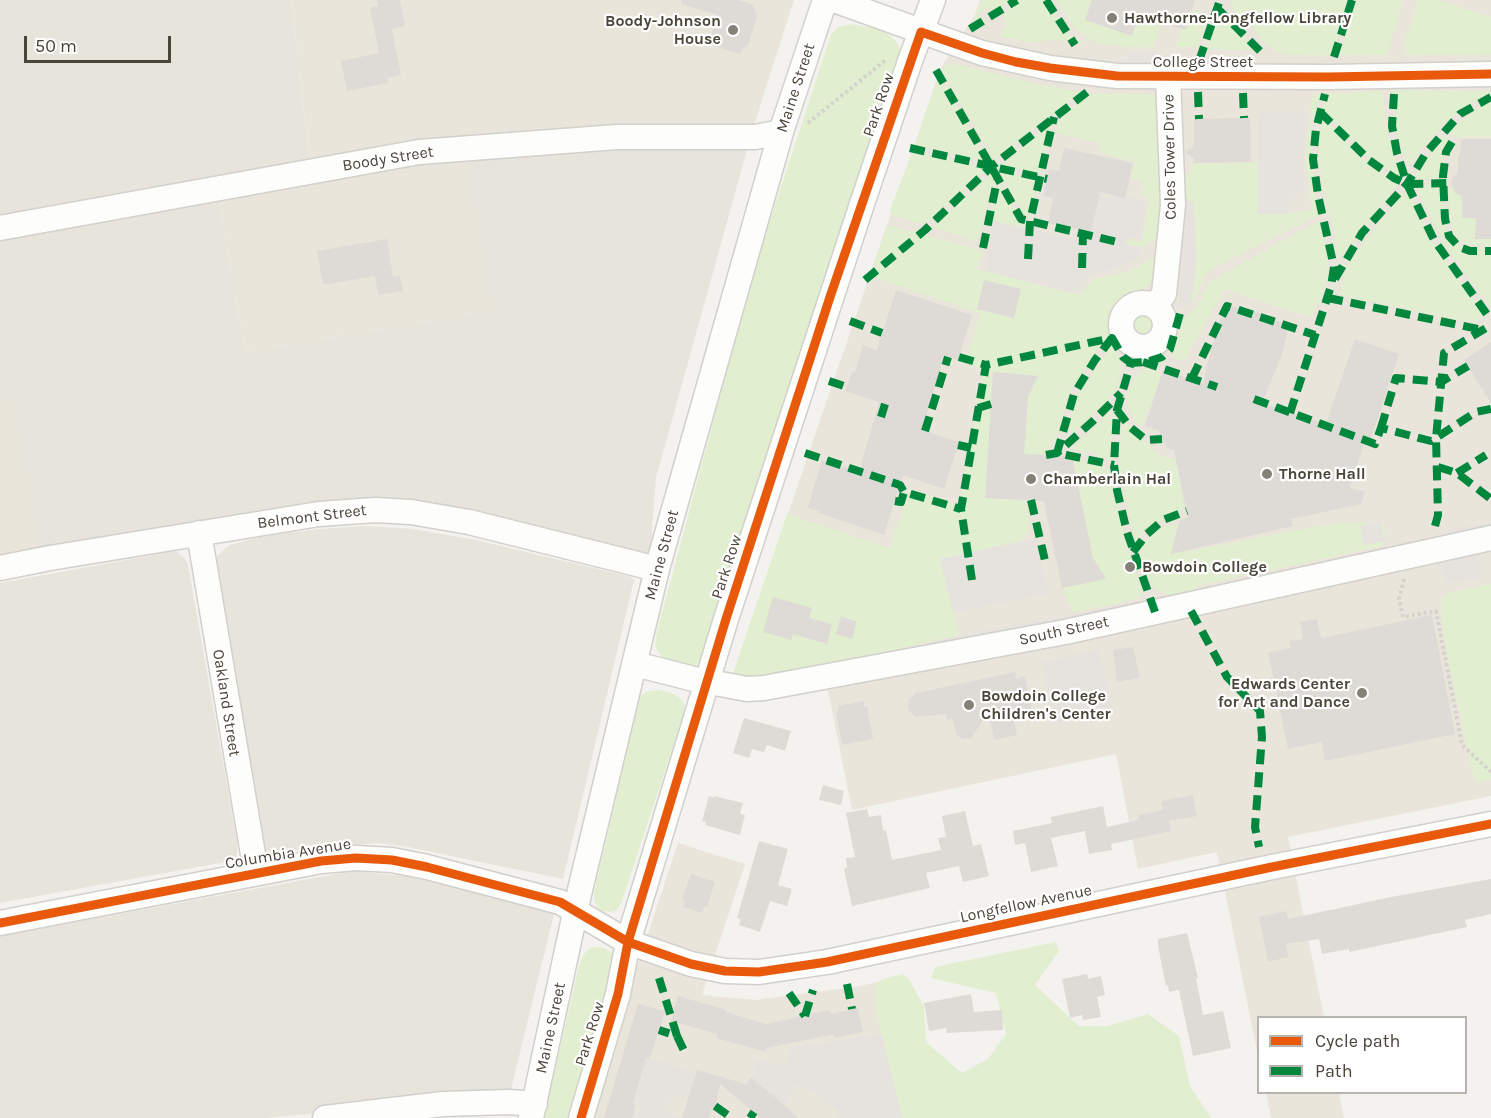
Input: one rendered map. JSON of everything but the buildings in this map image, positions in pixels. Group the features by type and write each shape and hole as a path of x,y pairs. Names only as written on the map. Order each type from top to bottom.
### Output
{"street":[{"name":"Maine Street","path":"533,1111 576,911 657,569 781,132 825,0"},
{"name":"College Street","path":"834,0 982,53 1050,68 1117,76 1491,74"},
{"name":"Park Row","path":"581,1118 618,994 628,942 707,681 830,297 933,0"},
{"name":"Coles Tower Drive","path":"1155,306 1164,294 1173,205 1168,77"},
{"name":"Boody Street","path":"0,228 419,152 617,137 756,137 781,132"},
{"path":"1145,302 1155,306 1162,312 1166,325 1165,332 1157,342 1144,347 1137,346 1117,335 1122,317 1131,306 1145,302"},
{"name":"Belmont Street","path":"0,568 341,511 375,510 411,512 502,530 657,569"},
{"name":"Oakland Street","path":"199,533 255,872"},
{"name":"South Street","path":"635,664 747,689 764,688 1065,632 1491,538"},
{"name":"Longfellow Avenue","path":"576,911 628,942 708,969 742,972 776,970 827,962 1260,870 1491,824"},
{"name":"Columbia Avenue","path":"0,923 255,872 321,861 356,858 392,860 427,867 554,900 576,911"},
{"path":"326,1118 443,1104 510,1102 533,1111"}],"path":[{"path":"808,123 892,55"},
{"path":"1405,576 1399,599 1402,617 1436,610 1462,745 1491,772"}],"shaded area":[{"path":"0,0 291,0 310,163 0,219"},
{"path":"291,0 794,0 754,125 463,139 492,310 245,352 218,196 312,179"},
{"name":"Bowdoin College","path":"980,0 1491,0 1491,796 1288,837 1324,1016 1257,1016 1257,1052 1217,852 1138,869 1116,754 852,810 823,666 732,677 936,82 942,66 975,15"},
{"path":"1133,53 1161,53 1172,64 1125,63 1128,56"},
{"path":"1258,113 1308,113 1303,147 1305,193 1290,194 1288,214 1258,214"},
{"path":"658,145 747,150 656,478 650,555 413,500 384,499 0,556 0,238 218,196 245,352 491,310 465,155"},
{"path":"1116,194 1146,202 1141,240 1127,237 1125,244 1139,248 1137,260 1085,276 1076,293 985,270 994,221 1086,242 1091,238 1089,231 1098,195 1114,200"},
{"path":"1178,195 1194,203 1196,257 1194,288 1189,305 1179,309"},
{"path":"13,404 40,549 0,556 0,406"},
{"path":"1381,522 1385,541 1364,545 1360,526"},
{"path":"1491,522 1491,533 1447,541 1445,531"},
{"path":"364,526 413,529 476,540 631,577 634,580 563,879 408,847 378,843 261,856 213,561 230,545 259,537"},
{"path":"1036,538 1049,593 953,613 940,559"},
{"path":"1483,547 1478,555 1482,577 1444,584 1441,568 1432,558"},
{"path":"1381,548 1383,557 1164,605 1162,597"},
{"path":"176,551 188,565 237,842 237,860 0,903 0,583"},
{"path":"1139,601 1141,609 1072,623 1071,615"},
{"path":"1057,617 1059,626 974,642 973,633"},
{"path":"955,637 957,645 871,664 869,656"},
{"path":"1099,649 1112,712 1055,724 1041,662"},
{"path":"678,843 745,864 702,995 755,1000 879,982 908,1118 594,1118 635,973"},
{"path":"352,871 404,876 555,910 511,1089 473,1098 268,1118 0,1118 0,936"},
{"path":"882,1034 902,1118 839,1118 837,1109 802,1085 796,1085 784,1105 751,1077 756,1060 786,1065 789,1048"},
{"path":"646,1058 696,1073 688,1098 675,1095 666,1099 663,1111 680,1118 638,1118 641,1107 636,1105 639,1098 635,1097"},
{"path":"1266,1094 1339,1094 1344,1118 1271,1118"}],"green space":[{"path":"980,0 1009,0 998,11 987,8 980,12 977,15 986,23 978,26 974,24 974,19"},
{"path":"1019,0 1046,0 1069,34 1087,44 1055,40 1028,42 999,36 1006,27 1003,15"},
{"path":"1056,0 1092,0 1086,20 1132,36 1139,15 1162,22 1153,48 1104,45 1077,30"},
{"path":"1231,0 1351,0 1332,56 1278,52 1261,40 1251,26 1238,15"},
{"path":"1357,0 1403,0 1387,55 1342,55 1340,53"},
{"path":"1418,0 1437,0 1491,17 1491,54 1406,55 1404,45"},
{"path":"1192,10 1208,16 1198,47 1176,47 1181,29 1185,30"},
{"path":"1221,20 1231,23 1251,44 1253,50 1207,49 1214,25"},
{"path":"850,24 878,29 888,34 896,41 900,49 898,60 702,659 694,667 671,665 661,656 655,646 657,632 730,359 769,224 831,34 839,27"},
{"path":"949,64 1036,84 1084,92 1044,120 995,161 943,73 943,67"},
{"path":"939,73 986,162 920,146 916,143"},
{"path":"1391,90 1490,92 1445,122 1409,166 1396,130"},
{"path":"1382,91 1387,132 1399,167 1399,173 1396,175 1371,159 1323,109 1326,94"},
{"path":"1093,93 1158,95 1165,225 1159,238 1147,245 1138,247 1126,244 1127,238 1142,242 1149,198 1141,195 1143,182 1131,179 1134,162 1098,152 1100,143 1056,133 1061,116"},
{"path":"1313,95 1320,95 1312,123 1311,157 1318,215 1209,270 1192,304 1196,257 1194,203 1185,198 1184,175 1191,175 1191,164 1258,162 1258,214 1288,214 1312,210 1305,153"},
{"path":"1491,100 1491,137 1455,137 1448,130"},
{"path":"1325,120 1370,165 1394,181 1396,185 1379,212 1338,259 1334,228 1326,204 1319,160 1319,135"},
{"path":"1051,123 1040,173 1002,166 1003,164"},
{"path":"1443,135 1449,141 1443,157 1441,178 1418,179 1417,173"},
{"path":"913,150 986,169 931,220 922,224 892,215 890,210"},
{"path":"1003,173 1039,181 1029,217 1026,217 1002,177"},
{"path":"992,174 995,180 977,241 935,228 935,225"},
{"path":"999,182 1019,218 1029,225 1027,230 990,221"},
{"path":"1441,185 1446,226 1459,245 1473,249 1491,249 1491,307 1437,230 1419,193 1419,186"},
{"path":"1452,188 1457,194 1462,194 1462,218 1476,218 1475,239 1491,239 1491,246 1465,244 1455,235 1448,201 1448,189"},
{"path":"1403,193 1411,196 1431,240 1477,305 1482,313 1481,319 1471,322 1340,295 1347,265"},
{"path":"1321,222 1329,252 1327,275 1320,303 1310,317 1225,289 1184,361 1171,357 1183,319 1197,307 1211,281 1315,223"},
{"path":"887,225 978,249 984,254 980,259 978,269 1065,292 1084,293 1092,279 1132,270 1156,255 1157,277 1117,313 1116,333 1102,343 1069,393 1060,430 1044,455 1024,454 1024,406 1038,376 993,372 985,498 1025,500 1029,529 1022,541 940,559 959,635 776,677 732,677 787,514 890,548 909,489 959,505 983,369 965,363 980,313 870,276"},
{"path":"1143,314 1151,318 1155,326 1151,334 1143,338 1135,334 1131,326 1135,318"},
{"path":"1112,345 1121,360 1121,372 1116,388 1109,400 1073,434 1070,421 1078,396"},
{"path":"1147,368 1161,374 1142,427 1135,422 1128,407 1128,391 1137,375"},
{"path":"1112,411 1111,460 1098,457 1094,450 1088,453 1072,448"},
{"path":"1122,416 1158,454 1176,460 1184,509 1151,526 1137,539 1134,536 1119,468"},
{"path":"1073,460 1089,461 1111,470 1126,543 1142,589 1141,596 1137,599 1074,613 1062,588 1106,578 1089,551 1091,550"},
{"path":"1357,522 1383,525 1386,530 1382,546 1198,586 1191,594 1172,596 1156,590 1149,579 1140,554 1142,545 1153,532 1178,523 1172,554 1325,525"},
{"path":"1491,584 1491,780 1475,782 1444,642 1441,599 1451,592"},
{"path":"657,690 670,692 680,698 685,705 684,713 621,904 616,911 600,910 595,903 594,893 640,696"},
{"path":"1056,942 1059,951 1035,985 1079,1026 1108,1026 1148,1014 1179,1036 1190,1086 1211,1118 902,1118 875,1009 874,986 883,979 903,974 909,979 924,1007 926,1042 962,1073 988,1059 1006,1034 996,993 931,978 935,967"},
{"path":"599,947 608,950 617,961 570,1118 544,1118 580,962 591,948"}],"marked path":[{"path":"970,29 1017,0"},
{"path":"1046,0 1075,45"},
{"path":"1199,61 1220,0"},
{"path":"1334,57 1352,0"},
{"path":"1217,8 1260,51"},
{"path":"936,70 1021,219 1117,242"},
{"path":"865,280 925,230 992,166 1091,89"},
{"path":"1198,92 1199,119"},
{"path":"1243,93 1244,118"},
{"path":"1290,413 1331,286 1334,267 1318,195 1313,159 1316,129 1325,94"},
{"path":"1394,94 1392,126 1397,153 1407,184 1434,240 1491,320"},
{"path":"1335,279 1362,233 1407,184 1426,153 1460,114 1491,97"},
{"path":"1320,112 1369,160 1394,178 1407,184 1451,183"},
{"path":"1028,259 1030,221 1054,117"},
{"path":"1452,142 1446,152 1443,176 1445,219 1449,236 1459,247 1470,251 1491,251"},
{"path":"910,148 1047,179"},
{"path":"983,248 998,176"},
{"path":"1082,268 1083,234"},
{"path":"1328,298 1483,330"},
{"path":"1192,378 1227,306 1315,335"},
{"path":"1155,612 1127,532 1117,490 1114,465 1117,410 1131,363 1147,362 1162,357 1170,349 1181,310"},
{"path":"850,321 882,333"},
{"path":"1435,526 1438,515 1436,438 1444,353 1491,325"},
{"path":"1112,338 1074,394 1057,453 1114,465"},
{"path":"972,580 961,509 986,365 1112,338 1123,357 1131,363"},
{"path":"925,431 948,357"},
{"path":"959,357 986,365"},
{"path":"1143,362 1217,387"},
{"path":"1381,428 1396,378 1441,382 1468,366"},
{"path":"829,381 847,387"},
{"path":"1046,455 1057,453 1121,393"},
{"path":"1254,399 1375,444 1381,428 1431,441 1476,412 1491,409"},
{"path":"881,417 885,404"},
{"path":"978,408 991,404"},
{"path":"1117,410 1130,427 1146,440 1162,439"},
{"path":"958,445 971,448"},
{"path":"805,453 900,485 904,492 961,509"},
{"path":"1457,473 1486,455"},
{"path":"1438,467 1457,473 1491,499"},
{"path":"895,501 901,502 904,492"},
{"path":"1031,500 1046,565"},
{"path":"1133,552 1147,534 1163,520 1187,511"},
{"path":"1191,611 1227,677 1260,711 1262,737 1255,827 1259,847"},
{"path":"659,978 677,1036 659,1030"},
{"path":"847,984 852,1009"},
{"path":"805,1016 813,990"},
{"path":"789,993 805,1016"},
{"path":"677,1036 686,1055"},
{"path":"715,1106 732,1118"},
{"path":"750,1118 754,1112"}],"cycle path":[{"path":"581,1118 618,994 628,942 726,619 830,297 921,32 1016,62 1117,76 1329,77 1491,74"},
{"path":"0,923 321,861 356,858 392,860 560,902 628,942 691,964 725,971 759,972 827,962 1272,867 1491,824"}],"place":[{"name":"Hawthorne-Longfellow Library","path":"1112,18"},
{"name":"Boody-Johnson House","path":"733,30"},
{"name":"Thorne Hall","path":"1267,474"},
{"name":"Chamberlain Hal","path":"1031,479"},
{"name":"Bowdoin College","path":"1130,567"},
{"name":"Edwards Center for Art and Dance","path":"1362,693"},
{"name":"Bowdoin College Children's Center","path":"969,705"}]}
